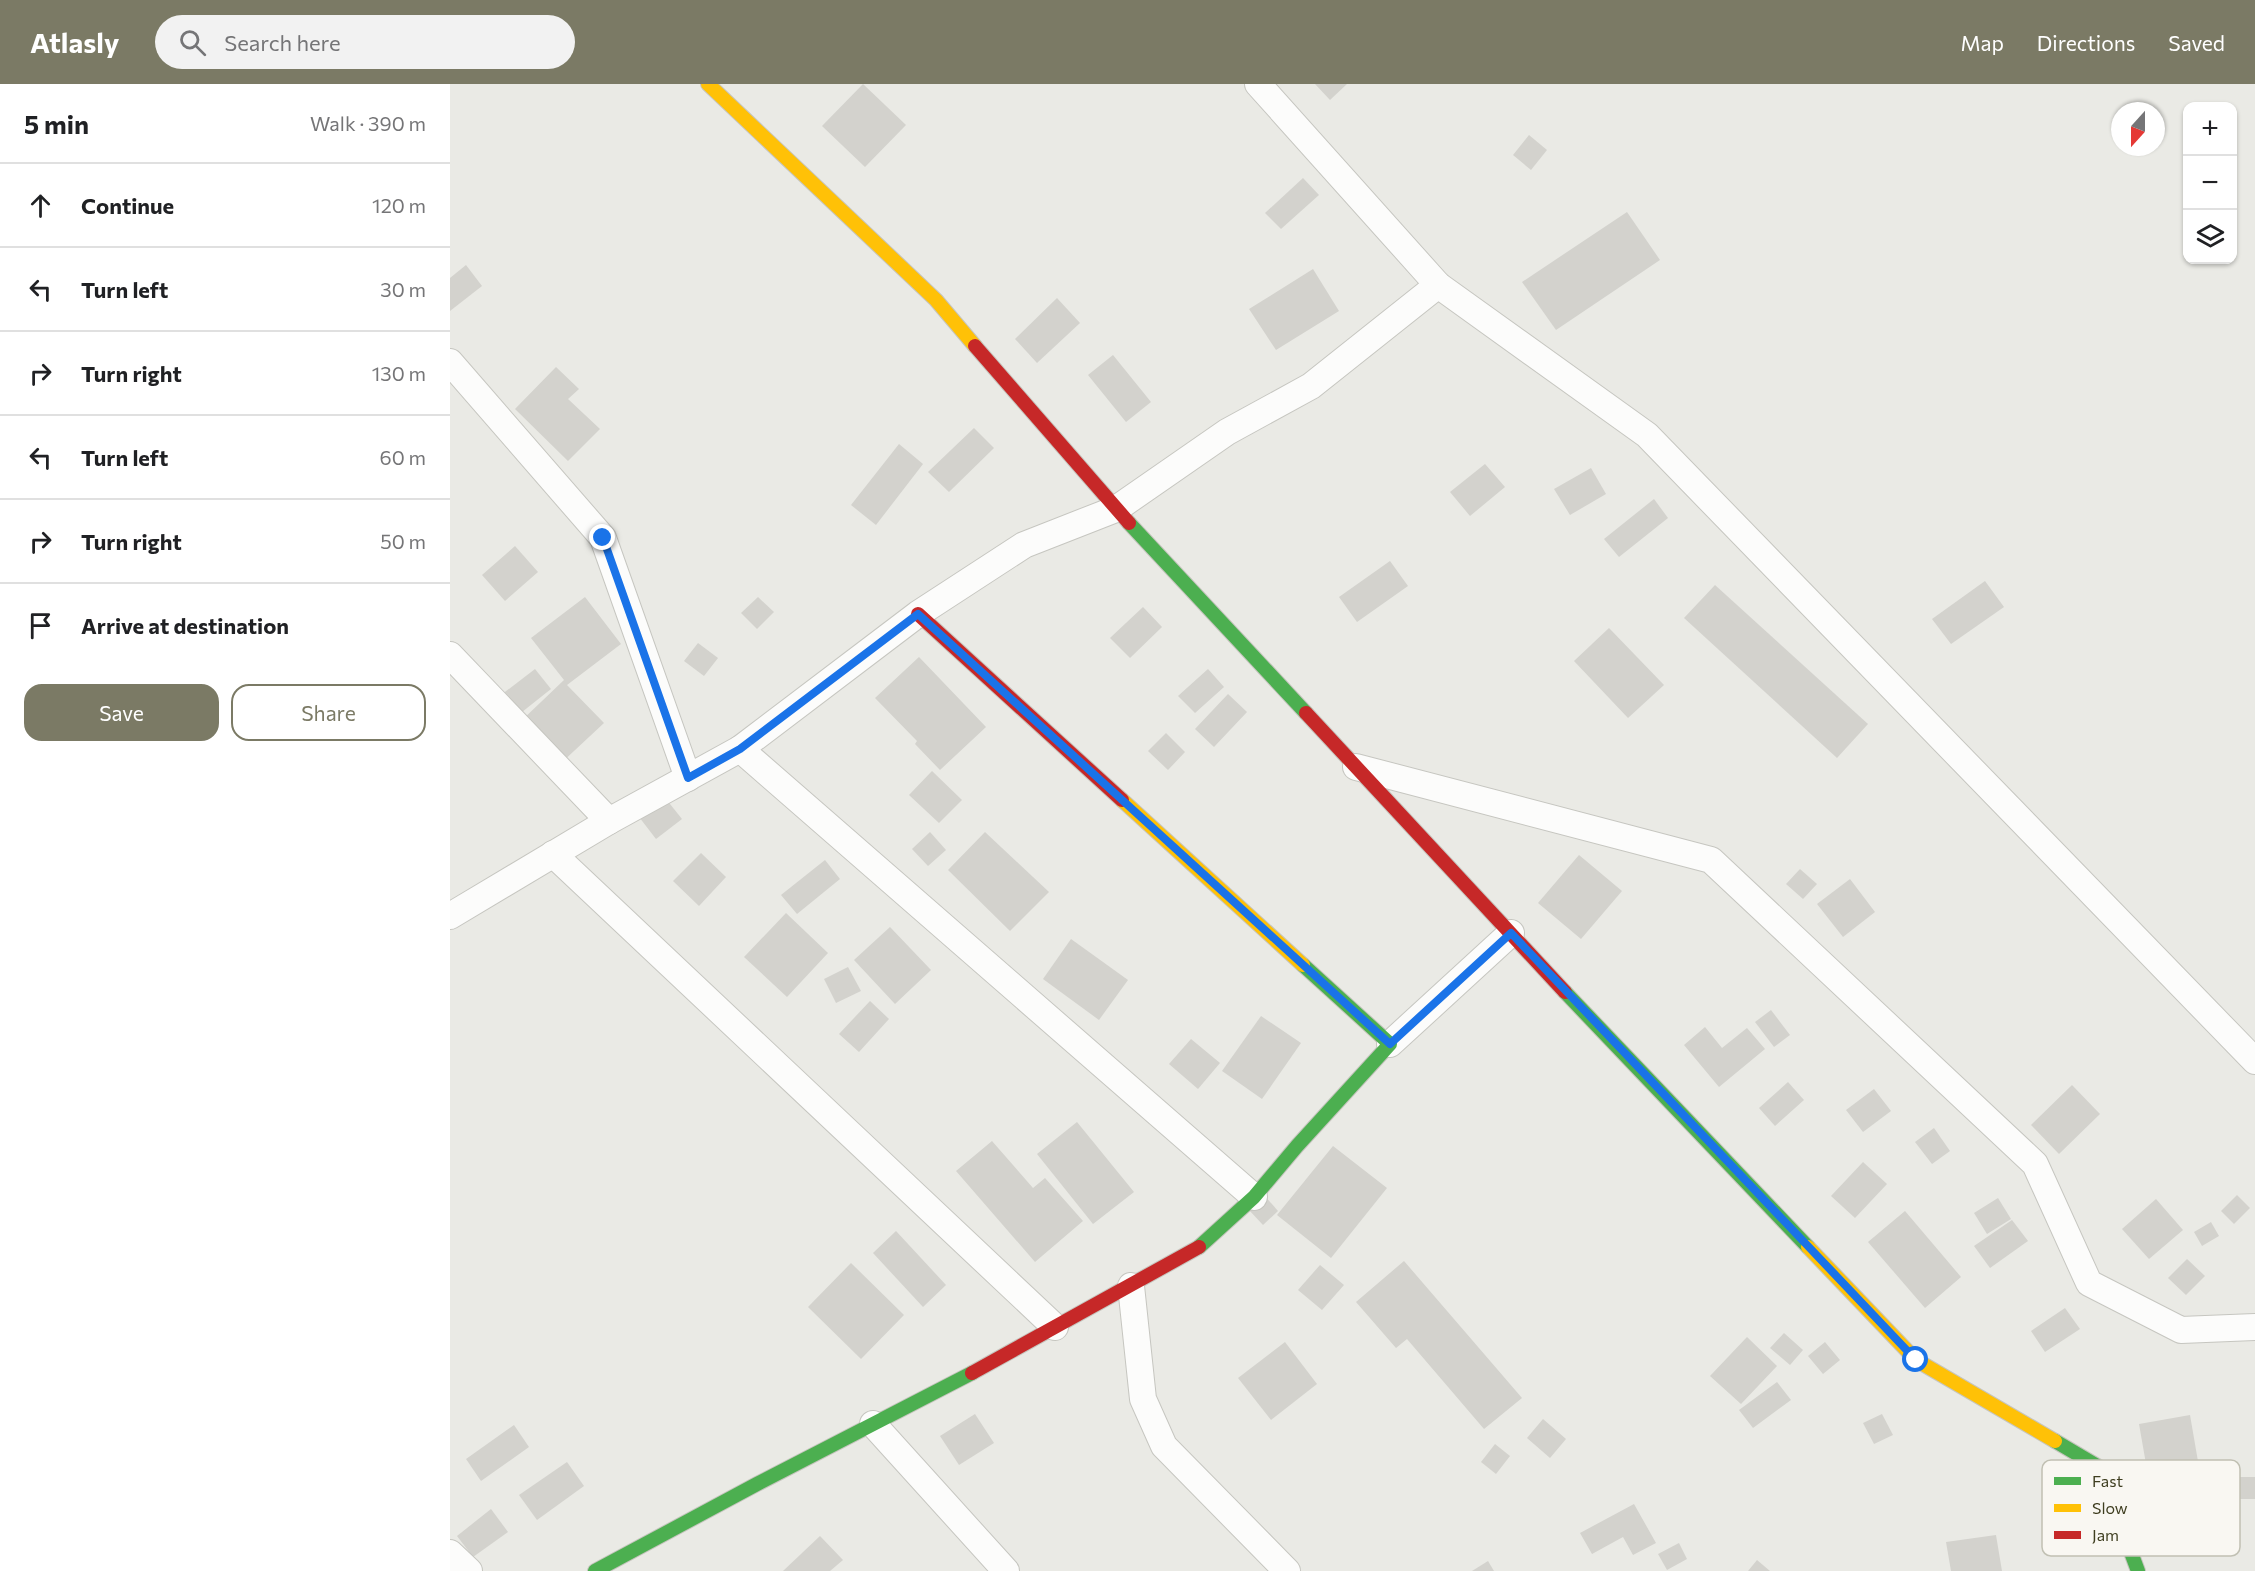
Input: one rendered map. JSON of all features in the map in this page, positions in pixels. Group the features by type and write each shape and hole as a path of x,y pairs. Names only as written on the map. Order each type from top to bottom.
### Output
{"street":[{"path":"708,84 936,300 1116,509 1511,933 1916,1360 2087,1460"},
{"path":"1258,84 1438,285 1647,435 2255,1061"},
{"path":"450,916 609,821 740,749 918,614 1024,545 1116,509 1227,432 1311,387 1438,285"},
{"path":"450,362 603,538 688,778"},
{"path":"918,614 1390,1044"},
{"path":"450,655 609,821"},
{"path":"740,749 1254,1197"},
{"path":"1356,767 1711,860 2035,1164 2089,1283 2181,1330 2255,1327"},
{"path":"553,854 1055,1327"},
{"path":"594,1571 1055,1327 1199,1247 1254,1197 1390,1044 1511,933"},
{"path":"1131,1286 1143,1399 1164,1446 1287,1571"},
{"path":"873,1424 1006,1571"},
{"path":"450,1553 469,1571"},
{"path":"2132,1556 2138,1571"}],"building":[{"path":"863,84 906,125 865,167 822,126"},
{"path":"1315,84 1347,84 1330,100"},
{"path":"1529,135 1547,150 1531,170 1513,155"},
{"path":"1303,178 1319,195 1281,229 1265,213"},
{"path":"1627,212 1660,260 1556,330 1522,282"},
{"path":"466,265 482,286 450,311 450,278"},
{"path":"1313,269 1339,311 1276,350 1249,309"},
{"path":"1057,298 1080,323 1037,363 1015,339"},
{"path":"1113,355 1151,402 1126,422 1088,375"},
{"path":"556,367 579,389 568,399 600,429 568,461 515,409"},
{"path":"974,428 994,448 949,492 928,472"},
{"path":"899,444 923,464 876,525 851,505"},
{"path":"1485,464 1505,487 1470,516 1450,492"},
{"path":"1591,468 1606,494 1570,515 1554,489"},
{"path":"1654,499 1668,518 1619,557 1604,539"},
{"path":"515,546 538,572 505,601 482,575"},
{"path":"1390,561 1408,586 1357,622 1339,597"},
{"path":"1985,581 2004,607 1951,644 1932,619"},
{"path":"1715,585 1868,724 1837,758 1684,618"},
{"path":"585,597 621,644 567,685 604,723 559,765 519,723 564,680 531,638"},
{"path":"758,597 774,612 757,629 741,613"},
{"path":"1143,607 1162,627 1130,658 1110,638"},
{"path":"1609,628 1664,685 1628,718 1574,661"},
{"path":"698,643 718,658 704,676 684,661"},
{"path":"919,657 986,727 940,770 915,744 917,741 875,698"},
{"path":"535,669 551,689 517,716 501,695"},
{"path":"1208,669 1224,687 1195,713 1178,696"},
{"path":"1228,694 1247,712 1214,747 1195,729"},
{"path":"1166,733 1185,752 1168,770 1148,751"},
{"path":"932,771 962,800 939,823 909,795"},
{"path":"662,794 682,819 656,839 636,813"},
{"path":"930,832 946,850 928,866 912,849"},
{"path":"985,832 1049,892 1010,931 948,870"},
{"path":"701,853 726,877 699,906 673,881"},
{"path":"1579,855 1622,891 1581,939 1538,903"},
{"path":"825,860 840,879 797,914 781,895"},
{"path":"1800,869 1817,884 1803,899 1786,884"},
{"path":"1850,879 1875,912 1843,937 1817,904"},
{"path":"786,913 828,953 787,997 744,957"},
{"path":"890,927 931,970 895,1004 854,960"},
{"path":"1071,939 1128,980 1099,1020 1043,979"},
{"path":"848,967 861,991 836,1003 824,979"},
{"path":"870,1001 889,1019 859,1052 839,1034"},
{"path":"1771,1010 1790,1035 1774,1047 1755,1022"},
{"path":"1261,1016 1301,1043 1262,1099 1222,1071"},
{"path":"1705,1027 1722,1048 1747,1028 1765,1049 1719,1087 1684,1045"},
{"path":"1191,1039 1220,1063 1198,1089 1169,1064"},
{"path":"1788,1082 1804,1100 1775,1126 1759,1108"},
{"path":"2072,1085 2100,1114 2059,1154 2031,1125"},
{"path":"1874,1089 1891,1111 1863,1132 1846,1110"},
{"path":"1077,1122 1134,1192 1093,1224 1037,1154"},
{"path":"1934,1128 1950,1151 1932,1164 1915,1142"},
{"path":"992,1141 1033,1188 1045,1178 1083,1221 1035,1262 956,1171"},
{"path":"1333,1146 1387,1188 1331,1258 1277,1215"},
{"path":"1863,1162 1887,1184 1855,1218 1831,1196"},
{"path":"1264,1195 1278,1211 1263,1225 1248,1209"},
{"path":"2237,1195 2250,1208 2234,1224 2221,1211"},
{"path":"1998,1198 2011,1219 1987,1234 1974,1213"},
{"path":"2156,1199 2183,1230 2149,1259 2122,1229"},
{"path":"1905,1211 1961,1277 1925,1308 1868,1242"},
{"path":"2012,1220 2028,1241 1990,1268 1974,1246"},
{"path":"2211,1222 2219,1236 2202,1246 2194,1232"},
{"path":"896,1231 946,1285 923,1307 873,1253"},
{"path":"2187,1259 2205,1276 2186,1295 2168,1278"},
{"path":"1404,1261 1522,1398 1484,1429 1407,1339 1396,1348 1356,1302"},
{"path":"851,1263 904,1315 861,1359 808,1307"},
{"path":"1320,1265 1344,1285 1322,1310 1298,1290"},
{"path":"2065,1308 2080,1329 2045,1352 2031,1331"},
{"path":"1784,1333 1803,1350 1790,1365 1770,1348"},
{"path":"1747,1337 1777,1366 1741,1404 1710,1376"},
{"path":"1285,1342 1317,1384 1271,1420 1238,1378"},
{"path":"1825,1342 1840,1360 1823,1374 1808,1356"},
{"path":"1777,1382 1791,1400 1753,1428 1739,1410"},
{"path":"975,1414 994,1443 959,1465 940,1436"},
{"path":"1882,1414 1893,1435 1874,1444 1863,1423"},
{"path":"2190,1415 2198,1460 2145,1460 2139,1424"},
{"path":"1543,1419 1566,1439 1550,1458 1527,1438"},
{"path":"514,1425 529,1447 481,1481 466,1459"},
{"path":"1495,1444 1510,1456 1496,1474 1481,1462"},
{"path":"567,1462 584,1486 537,1520 519,1495"},
{"path":"2240,1477 2255,1477 2255,1499 2240,1499"},
{"path":"1634,1504 1656,1543 1633,1555 1623,1537 1592,1554 1580,1533"},
{"path":"491,1509 508,1532 473,1557 457,1536"},
{"path":"1996,1535 2002,1571 1951,1571 1946,1542"},
{"path":"820,1536 843,1560 830,1571 783,1571"},
{"path":"1679,1543 1687,1559 1667,1570 1658,1554"},
{"path":"1757,1560 1770,1571 1748,1571"},
{"path":"1488,1561 1494,1571 1472,1571"}],"traffic: fast":[{"path":"1129,523 1306,713"},
{"path":"1199,1247 1254,1197 1390,1044 1303,965"},
{"path":"1565,992 1808,1247"},
{"path":"595,1571 972,1373"},
{"path":"2055,1441 2087,1460"},
{"path":"2132,1556 2138,1571"}],"traffic: slow":[{"path":"708,84 936,300 975,346"},
{"path":"1122,800 1303,965"},
{"path":"1808,1247 1916,1360 2055,1441"}],"traffic: jam":[{"path":"975,346 1129,523"},
{"path":"918,614 1122,800"},
{"path":"1306,713 1565,992"},
{"path":"972,1373 1199,1247"}],"route":[{"path":"603,538 688,778 740,749 918,614 1390,1044 1511,933 1622,1053 1916,1360"}]}
